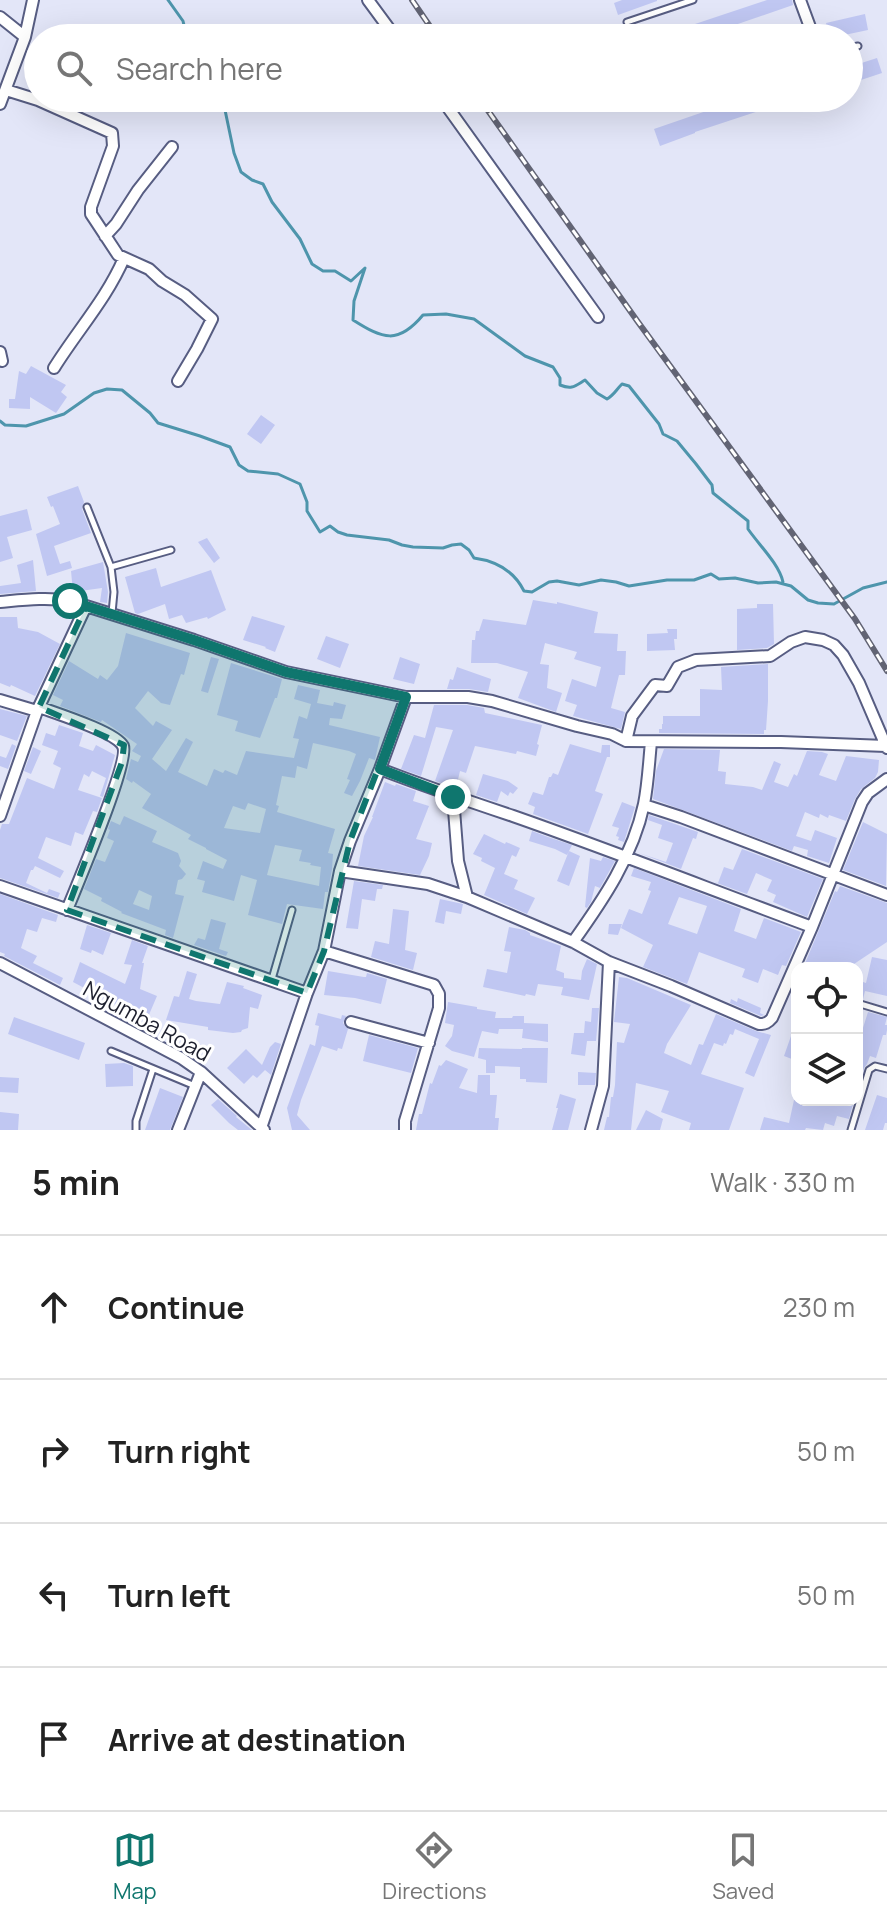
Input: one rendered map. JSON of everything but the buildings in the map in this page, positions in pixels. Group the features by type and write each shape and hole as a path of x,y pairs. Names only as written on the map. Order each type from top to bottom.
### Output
{"street":[{"path":"28,24 33,0"},
{"path":"368,0 386,24"},
{"path":"800,0 809,24"},
{"path":"0,17 24,36"},
{"path":"0,104 24,40"},
{"path":"6,90 24,96"},
{"path":"65,112 112,133 113,146 91,211 114,251 149,269 212,317 178,381"},
{"path":"451,112 598,317"},
{"path":"105,236 172,147"},
{"path":"54,368 111,284 124,258"},
{"path":"0,602 51,597 194,640 286,672 406,697 468,697 492,701 612,734 626,741 781,742 886,747 859,683 843,655 828,641 810,637 791,642 770,656 696,660 678,667 667,686 655,685 632,716 626,741"},
{"path":"0,816 38,709 86,606"},
{"path":"262,1129 324,951 340,871 350,841 406,697"},
{"path":"0,700 87,724 120,742 124,751 113,791 67,910"},
{"path":"573,942 605,898 626,858 644,805 651,742"},
{"path":"380,769 812,927"},
{"path":"340,871 428,884 467,897 573,942 609,962 763,1024 772,1018 862,802 868,793 887,779"},
{"path":"453,797 458,861 467,897"},
{"path":"644,805 887,895"},
{"path":"0,886 307,993"},
{"path":"324,951 434,985 439,994 440,1001 405,1130"},
{"path":"591,1130 603,1086 609,962"},
{"name":"Ngumba Road","path":"0,963 181,1058 201,1072 262,1129"},
{"path":"351,1022 429,1043"},
{"path":"178,1130 201,1072"}],"lane":[{"path":"627,22 693,0"},
{"path":"87,507 111,567 114,592 112,614"},
{"path":"111,567 171,550"},
{"path":"272,980 292,910"},
{"path":"863,1005 887,1012"},
{"path":"111,1051 196,1086"},
{"path":"851,1130 869,1070 875,1066 887,1069"},
{"path":"136,1130 136,1121 153,1069"}],"highlighted area":[{"path":"86,606 286,672 406,697 350,841 324,951 307,993 67,910 122,762 124,745 39,707"}],"waterway":[{"path":"168,0 184,24"},
{"path":"225,112 241,172 263,184 272,202 300,239 312,264 323,271 335,271 351,281 365,268 354,301 353,320 390,336 406,331 423,315 446,314 474,319 525,356 553,367 560,378 560,385 571,387 585,380 607,399 622,384 629,386 659,424 663,434 677,441 696,464 712,485 713,493 748,521 748,529 773,562 783,582"},
{"path":"0,421 5,425 26,426 64,414 94,393 107,389 122,390 158,423 230,447 239,465 248,471 278,474 300,484 307,511 320,532 330,526 347,535 389,540 413,547 443,548 461,544 474,558 497,564 510,573 524,591 532,592 557,581 579,585 601,580 629,586 667,580 694,580 711,574 719,579 776,582 791,586 808,600 834,604 863,588 887,582"}],"railway":[{"path":"412,0 428,24"},
{"path":"489,112 855,619 887,671"}],"route":[{"path":"70,601 286,672 406,697 380,769 453,797"}]}
